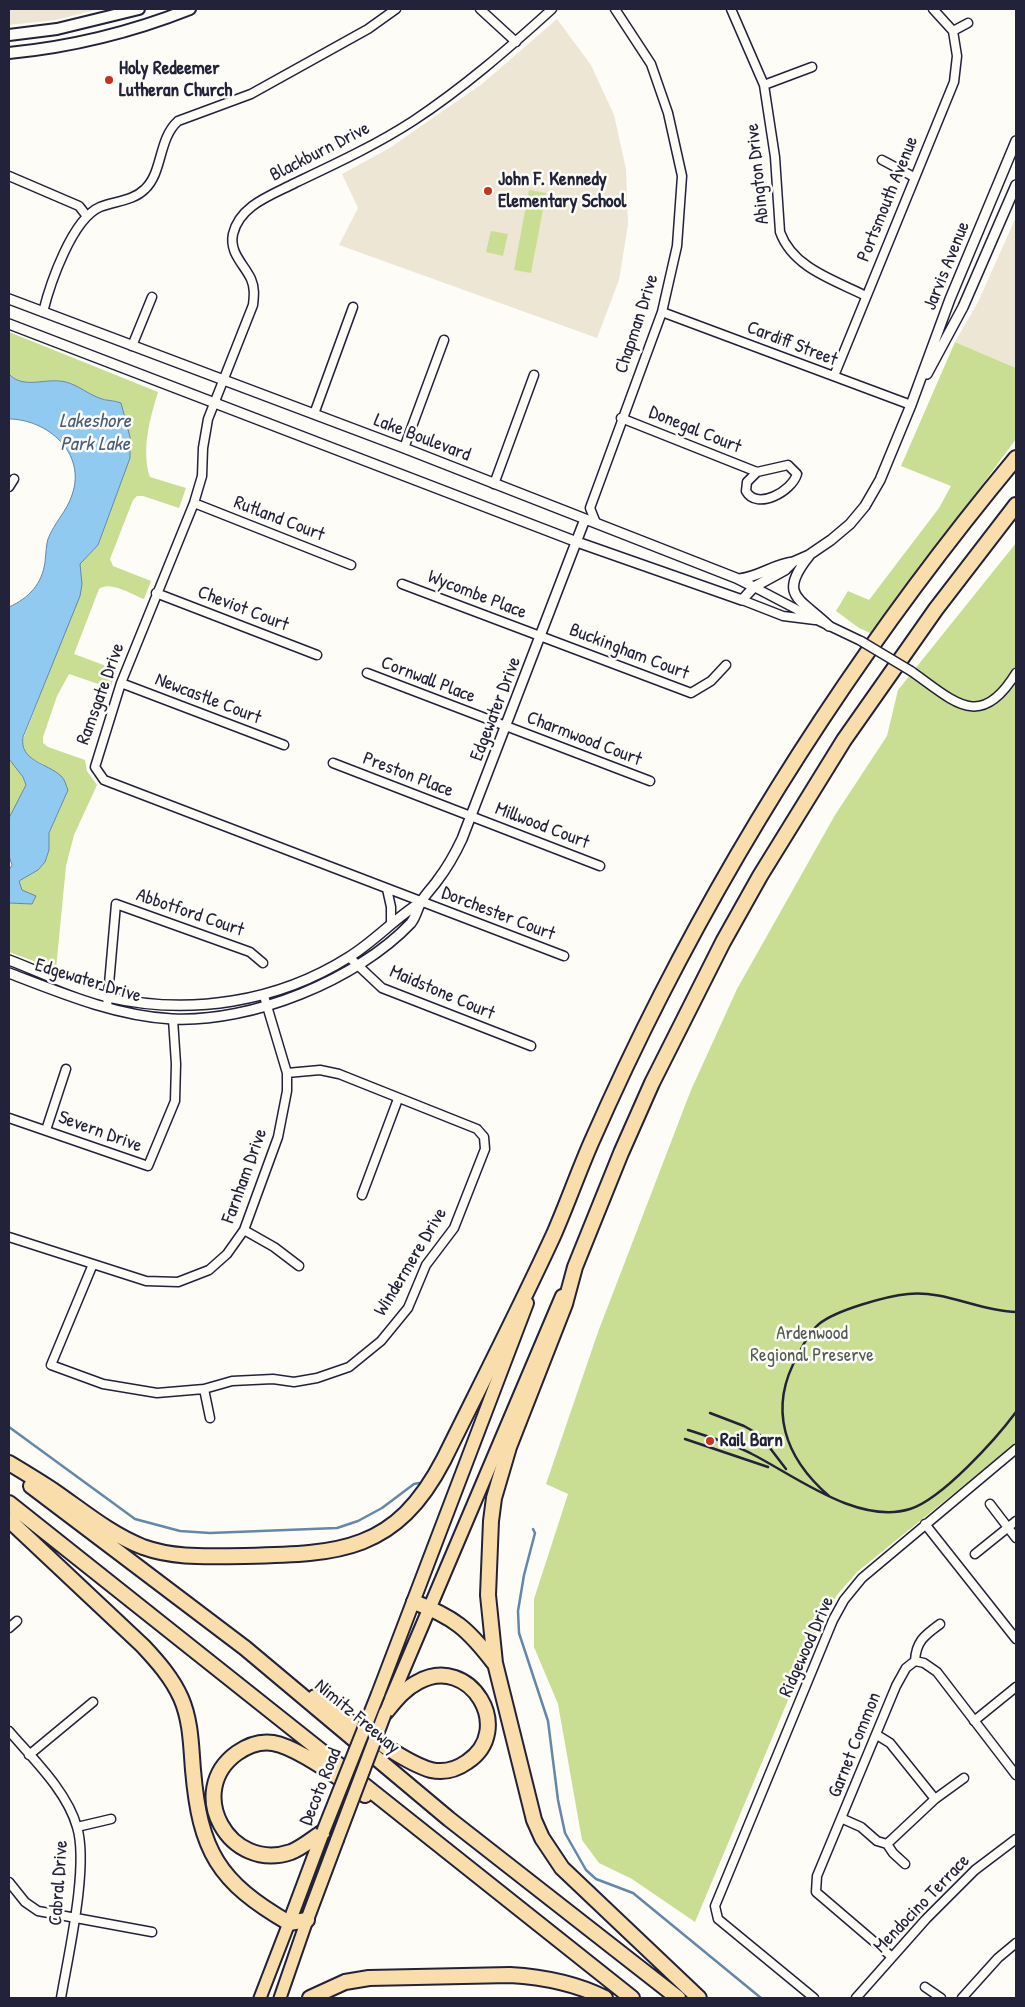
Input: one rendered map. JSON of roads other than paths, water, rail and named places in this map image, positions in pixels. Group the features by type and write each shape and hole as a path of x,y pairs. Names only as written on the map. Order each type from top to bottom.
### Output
{"highway":[{"path":"9,1463 119,1536 146,1547 174,1554 202,1557 305,1554 353,1546 394,1524 411,1510 431,1482 554,1233 626,1066 666,986 734,860 781,783 865,655 913,589 1016,458"},
{"path":"699,1998 562,1868 542,1838 527,1799 495,1663 487,1570 494,1498 509,1447 565,1304 575,1267 621,1153 652,1083 719,951 760,876 839,748 891,671 1016,505"},
{"name":"Decoto Road","path":"288,1923 416,1596 554,1233"},
{"name":"Decoto Road","path":"307,1920 385,1713 540,1342 575,1267"},
{"name":"Nimitz Freeway","path":"9,1469 245,1648 449,1819 678,1998"},
{"path":"9,1503 632,1998"},
{"path":"9,1520 161,1666 181,1698 188,1716 197,1809 207,1842 215,1858 237,1887 265,1909 288,1923 307,1920"},
{"path":"416,1596 433,1602 464,1628 495,1663"},
{"path":"245,1648 403,1757 425,1767 448,1770 461,1766 474,1758 482,1747 487,1733 488,1717 484,1704 476,1691 465,1682 450,1676 433,1676 419,1681 396,1699 385,1713"},
{"path":"324,1832 293,1851 277,1855 261,1855 245,1850 223,1830 216,1815 213,1800 215,1784 221,1770 230,1758 255,1744 272,1743 287,1747 433,1838"},
{"path":"310,1998 345,1982 369,1978 510,1975 569,1983 605,1998"},
{"path":"656,1981 666,1998"}],"main road":[{"path":"9,35 57,29 139,9"},
{"path":"9,53 60,46 100,37 135,28 190,9"},
{"name":"Decoto Road","path":"280,1998 307,1920"},
{"name":"Decoto Road","path":"260,1998 288,1923"}],"street":[{"path":"43,312 72,234 86,215 99,207 133,197 146,188 153,177 170,128 178,121 250,94 368,29 396,9"},
{"path":"480,9 516,42"},
{"name":"Blackburn Drive","path":"222,381 253,305 254,293 251,280 236,256 233,235 245,212 262,199 369,147 413,121 466,84 552,9"},
{"name":"Chapman Drive","path":"590,508 662,312 677,246 682,176 668,113 651,64 615,9"},
{"name":"Abington Drive","path":"731,9 764,84 775,156 780,232 784,243 794,257 819,273 866,296"},
{"path":"933,9 953,31 968,22"},
{"name":"Portsmouth Avenue","path":"834,376 954,82 957,56 953,31"},
{"path":"764,84 812,67"},
{"name":"Jarvis Avenue","path":"742,600 754,587 785,570 793,562 809,555 850,524 866,506 880,480 911,406 950,299 1016,141"},
{"path":"882,160 914,178"},
{"path":"9,176 79,206 86,215"},
{"name":"Jarvis Avenue","path":"911,406 963,307 1016,185"},
{"path":"132,346 152,297"},
{"name":"Lake Boulevard","path":"9,300 404,448 739,580 861,641 965,706 979,707 992,703 1002,695 1016,673"},
{"path":"314,414 354,307"},
{"name":"Cardiff Street","path":"662,312 911,406"},
{"name":"Lake Boulevard","path":"9,324 577,542 783,616 816,620"},
{"path":"404,448 444,340"},
{"path":"494,484 534,374"},
{"name":"Ramsgate Drive","path":"222,381 208,419 203,448 202,476 194,504 156,593 121,683 95,761 96,771 104,780 421,902"},
{"name":"Donegal Court","path":"622,418 757,472 788,465 797,474 795,481 788,488 765,499 758,500 749,497 746,491 747,482 757,472"},
{"path":"9,487 14,479"},
{"name":"Rutland Court","path":"194,504 351,565"},
{"path":"576,516 590,508 596,523"},
{"name":"Edgewater Drive","path":"9,973 124,1012 173,1019 221,1014 268,1006 315,988 372,955 413,921 421,902 450,861 472,817 585,519"},
{"path":"809,555 794,577 793,591 798,599 830,626"},
{"path":"739,580 782,563 793,562"},
{"name":"Wycombe Place","path":"402,584 541,637"},
{"name":"Cheviot Court","path":"156,593 317,655"},
{"name":"Buckingham Court","path":"541,637 691,693 711,681 726,665"},
{"name":"Cornwall Place","path":"367,673 506,727"},
{"name":"Newcastle Court","path":"121,683 284,745"},
{"name":"Charmwood Court","path":"506,727 650,782"},
{"name":"Preston Place","path":"333,763 472,817"},
{"name":"Millwood Court","path":"472,817 600,866"},
{"path":"387,889 391,907 391,924"},
{"name":"Edgewater Drive","path":"9,960 108,997 145,1002 199,1005 264,996 308,979 349,957 404,912 421,902"},
{"name":"Dorchester Court","path":"421,902 564,956"},
{"name":"Abbotford Court","path":"107,1007 116,904 250,952 263,963"},
{"name":"Maidstone Court","path":"349,957 355,965 382,988 530,1046"},
{"name":"Farnham Drive","path":"9,1237 146,1281 178,1282 209,1270 227,1254 244,1230 278,1136 287,1091 287,1073 264,996"},
{"name":"Severn Drive","path":"9,1118 148,1166 175,1101 176,1064 173,1019"},
{"path":"46,1130 66,1069"},
{"name":"Windermere Drive","path":"93,1264 51,1364 103,1384 156,1393 204,1390 232,1381 273,1380 294,1382 317,1378 349,1367 381,1341 408,1308 426,1265 454,1228 485,1143 482,1132 339,1074 320,1070 287,1073"},
{"path":"362,1195 398,1099"},
{"path":"244,1230 274,1247 298,1266"},
{"path":"204,1390 210,1418"},
{"name":"Ridgewood Drive","path":"814,1998 718,1918 715,1906 844,1600 862,1578 1016,1448"},
{"path":"990,1504 1016,1538"},
{"path":"976,1554 1016,1521"},
{"path":"925,1524 1014,1633"},
{"path":"9,1628 17,1621"},
{"name":"Garnet Common","path":"892,1957 816,1892 817,1876 896,1686 906,1668 914,1661 915,1648 920,1639 940,1624"},
{"path":"914,1661 924,1663 937,1672 1016,1775"},
{"path":"974,1721 1016,1687"},
{"path":"29,1755 92,1702"},
{"name":"Cabral Drive","path":"9,1731 67,1804 78,1827 80,1864 75,1918 61,1998"},
{"path":"876,1735 890,1743 935,1799"},
{"path":"887,1844 935,1799 964,1778"},
{"path":"78,1827 111,1819"},
{"path":"842,1819 862,1827 877,1841 887,1844 893,1853 905,1864"},
{"name":"Mendocino Terrace","path":"856,1998 926,1919 975,1870 1016,1839"},
{"path":"9,1882 25,1902 38,1911 152,1932"},
{"path":"962,1998 998,1958 1016,1943"},
{"path":"925,1987 941,1998"}],"water":[{"name":"Lakeshore Park Lake","path":"9,374 14,379 26,382 65,382 104,400 121,403 130,437 130,458 98,545 80,564 82,584 80,596 23,737 25,751 35,761 61,776 68,790 49,833 49,850 45,862 38,870 19,881 22,890 36,896 32,904 9,903 9,870 12,865 9,856 9,818 26,785 23,777 9,759 9,607 23,599 38,584 45,562 48,539 70,501 75,480 74,465 69,452 60,441 50,432 37,425 9,419"}],"waterway":[{"path":"9,1427 135,1519 180,1531 210,1533 337,1528 358,1521 382,1508 414,1484 419,1483"},
{"path":"533,1529 535,1533 524,1575 518,1611 519,1633 548,1721 558,1800 565,1833 586,1870 596,1879 633,1893 761,1998"}],"railway":[{"path":"829,1496 801,1466 785,1432 783,1413 784,1394 789,1375 805,1342 815,1327 849,1309 908,1294 935,1295 1002,1311 1016,1312"},
{"path":"688,1430 744,1450 808,1486 849,1505 890,1512 910,1509 937,1493 968,1467 1016,1412"},
{"path":"710,1413 744,1426 760,1435 786,1469"},
{"path":"685,1439 768,1467"}],"place":[{"name":"Holy Redeemer Lutheran Church","path":"109,80"},
{"name":"John F. Kennedy Elementary School","path":"488,191"},
{"name":"Rail Barn","path":"710,1441"}],"park label":[{"name":"Ardenwood Regional Preserve","path":"812,1345"}]}
